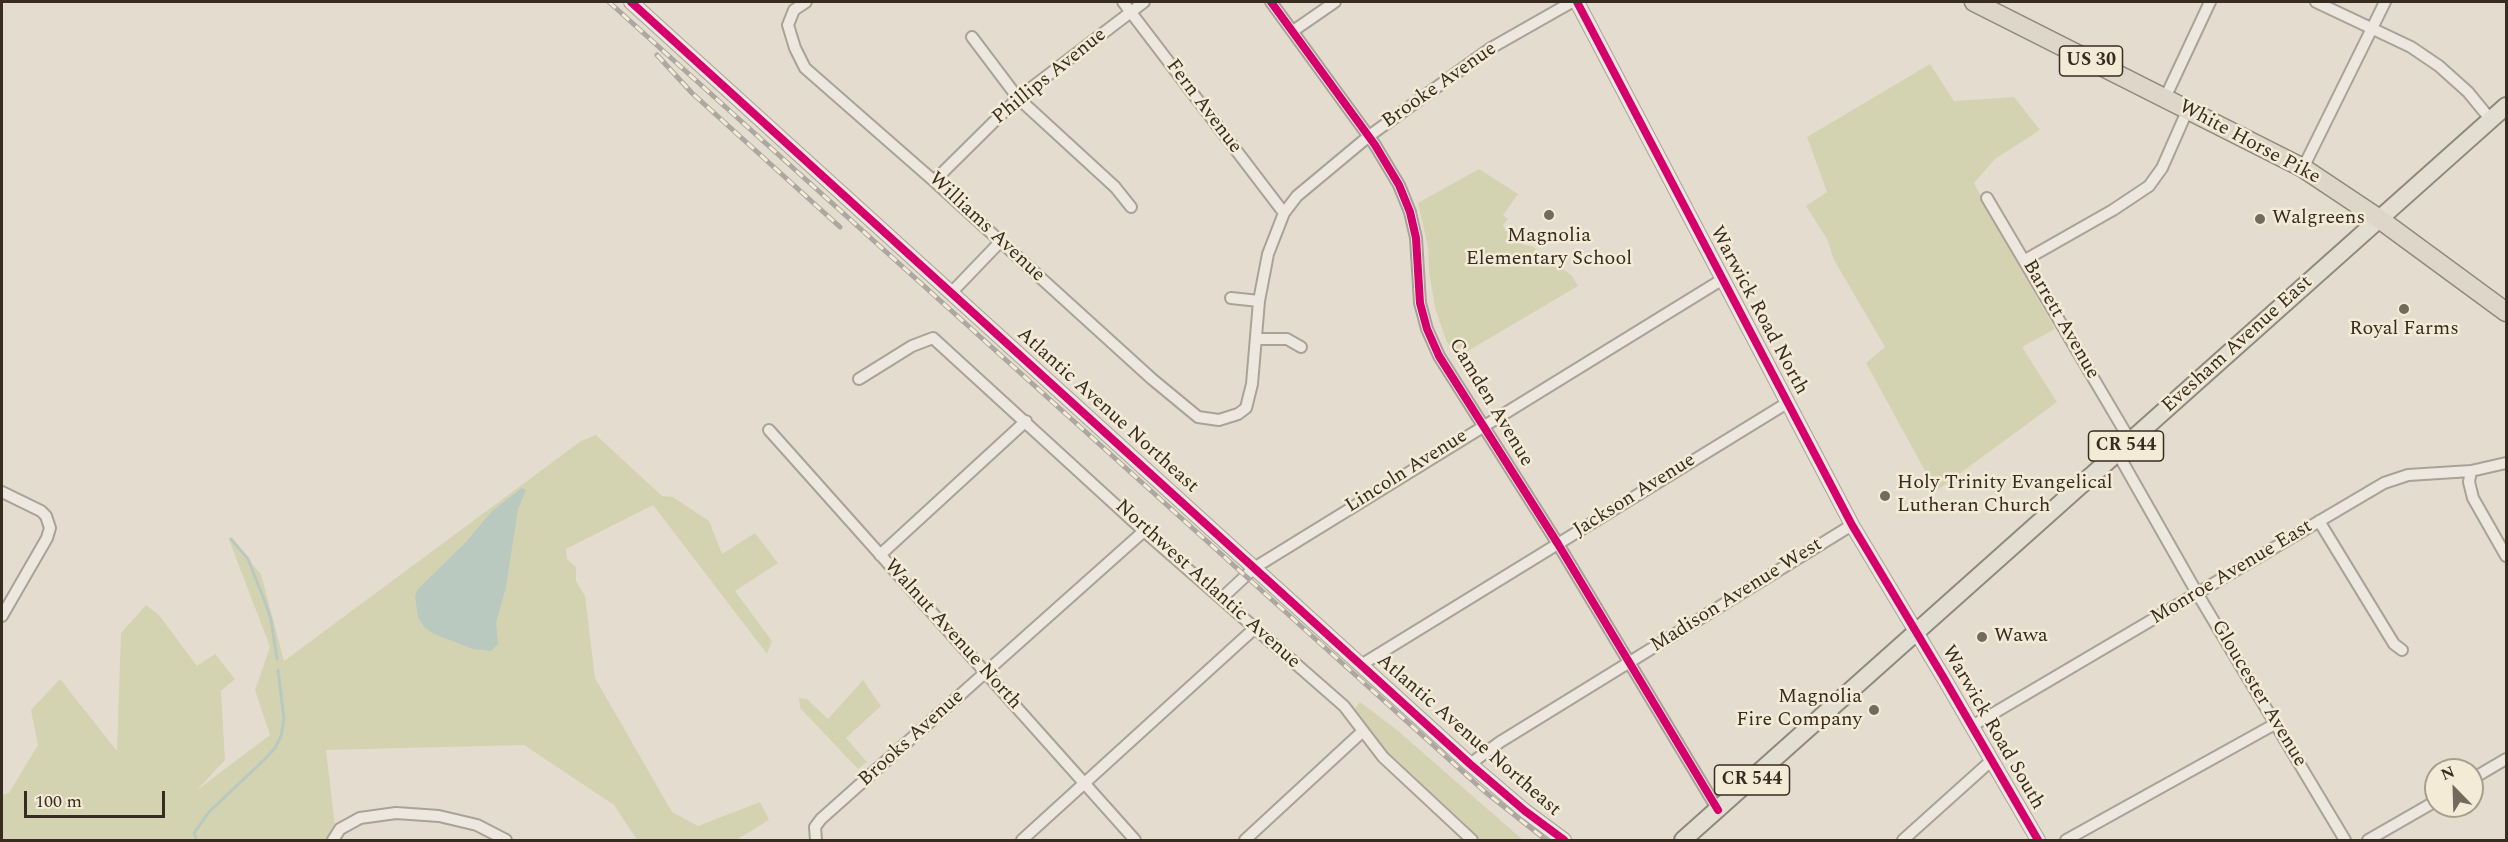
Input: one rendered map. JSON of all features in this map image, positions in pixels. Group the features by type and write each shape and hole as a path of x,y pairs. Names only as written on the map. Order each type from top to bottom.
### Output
{"highway":[{"name":"White Horse Pike","path":"1974,2 2302,168 2378,218 2506,312"}],"main road":[{"name":"Evesham Avenue East","path":"1916,632 2118,454 2506,105"},
{"name":"CR 544","path":"1683,840 1916,632"}],"street":[{"name":"Atlantic Avenue Northeast","path":"632,2 1470,764 1525,811 1564,840"},
{"name":"Williams Avenue","path":"806,2 794,10 788,25 795,48 805,68 934,181 1152,379 1198,417 1207,418"},
{"name":"Fern Avenue","path":"1123,2 1284,213"},
{"name":"Phillips Avenue","path":"934,181 1018,98 1144,2"},
{"name":"Camden Avenue","path":"1271,2 1369,136 1399,185 1410,212 1416,238 1420,303 1427,329 1440,356 1558,544 1718,810"},
{"path":"1293,31 1335,2"},
{"name":"Brooke Avenue","path":"1207,418 1218,420 1238,414 1246,408 1252,384 1259,301 1268,254 1284,213 1297,196 1369,136 1491,48 1572,2"},
{"name":"Warwick Road North","path":"1576,2 1852,525 1916,632"},
{"path":"2165,98 2210,2"},
{"path":"2316,2 2411,47 2439,66 2468,92 2491,120"},
{"path":"2302,168 2385,2"},
{"path":"972,37 1018,98 1116,187 1131,207"},
{"path":"2025,261 2114,210 2149,186 2162,168 2188,109"},
{"name":"Barrett Avenue","path":"1987,198 2131,442"},
{"path":"952,292 1000,242"},
{"name":"Lincoln Avenue","path":"1222,598 1254,568 1723,279"},
{"path":"1231,298 1259,301"},
{"name":"Northwest Atlantic Avenue","path":"859,379 912,345 933,338 1144,531 1344,706 1383,757 1466,839"},
{"path":"1256,339 1287,339 1301,347"},
{"name":"Jackson Avenue","path":"1361,665 1787,403"},
{"path":"880,555 1026,421"},
{"name":"Walnut Avenue North","path":"770,430 1135,840"},
{"name":"Gloucester Avenue","path":"2118,454 2197,593 2345,840"},
{"name":"Monroe Avenue East","path":"1972,726 2397,477 2471,471 2506,464"},
{"path":"2471,471 2469,482 2473,498 2506,556"},
{"path":"2,492 44,513 50,528 47,538 2,616"},
{"path":"2319,521 2394,644 2402,650"},
{"name":"Madison Avenue West","path":"1470,764 1500,742 1852,525"},
{"name":"Brooks Avenue","path":"816,840 815,829 821,819 1144,531"},
{"path":"1022,840 1255,628"},
{"name":"Warwick Road South","path":"1916,632 2038,840"},
{"path":"2066,840 2275,724"},
{"path":"1245,840 1363,731"},
{"path":"2484,772 2506,759"},
{"path":"1903,840 1992,760"},
{"path":"2368,840 2424,808"},
{"path":"333,840 340,829 360,818 396,813 439,816 477,825 506,840"}],"green space":[{"path":"1930,64 1954,101 2014,97 2040,130 1995,159 1974,183 2055,329 2022,347 2057,402 1936,491 1866,363 1885,347 1834,260 1827,239 1806,206 1827,192 1807,137"},
{"path":"1479,169 1518,194 1503,215 1508,219 1503,225 1505,230 1525,245 1532,246 1572,276 1578,286 1456,358 1446,340 1435,308 1429,272 1428,247 1418,203"},
{"path":"596,435 662,496 673,497 709,521 722,554 755,533 778,563 735,591 772,641 767,654 653,505 566,549 567,559 576,567 576,581 585,596 595,678 672,812 698,826 760,802 769,820 736,840 637,840 614,805 524,745 326,750 335,840 2,840 2,795 9,793 38,745 31,710 60,679 117,751 121,633 146,605 159,615 197,666 215,654 235,679 221,691 225,760 197,790 270,735 255,690 270,647 228,537 261,574 284,661 581,441"},
{"path":"863,680 881,706 846,738 867,762 858,769 800,708 799,698 807,699 828,719"},
{"path":"1360,702 1397,730 1523,840 1479,840 1411,782 1370,735 1354,710"}],"shaded area":[{"path":"522,488 526,490 518,509 506,587 496,623 498,644 491,651 473,649 434,634 424,627 418,617 415,596 417,590 466,542 492,511"}],"waterway":[{"path":"231,539 248,559 265,602 271,620 277,659"},
{"path":"197,840 194,833 209,812 265,759 275,748 281,736 284,719 278,670"}],"railway":[{"path":"609,2 1484,791 1546,840"},
{"path":"657,55 692,93 840,227"}],"cycle path":[{"path":"631,2 1470,764 1525,811 1564,840"},
{"path":"1271,2 1375,145 1399,185 1410,212 1416,238 1420,303 1427,329 1439,356 1558,544 1718,810"},
{"path":"1577,2 1852,525 2038,840"}],"place":[{"name":"Magnolia Elementary School","path":"1549,215"},
{"name":"Walgreens","path":"2260,219"},
{"name":"Royal Farms","path":"2404,309"},
{"name":"Holy Trinity Evangelical Lutheran Church","path":"1885,496"},
{"name":"Wawa","path":"1982,637"},
{"name":"Magnolia Fire Company","path":"1874,710"}]}
